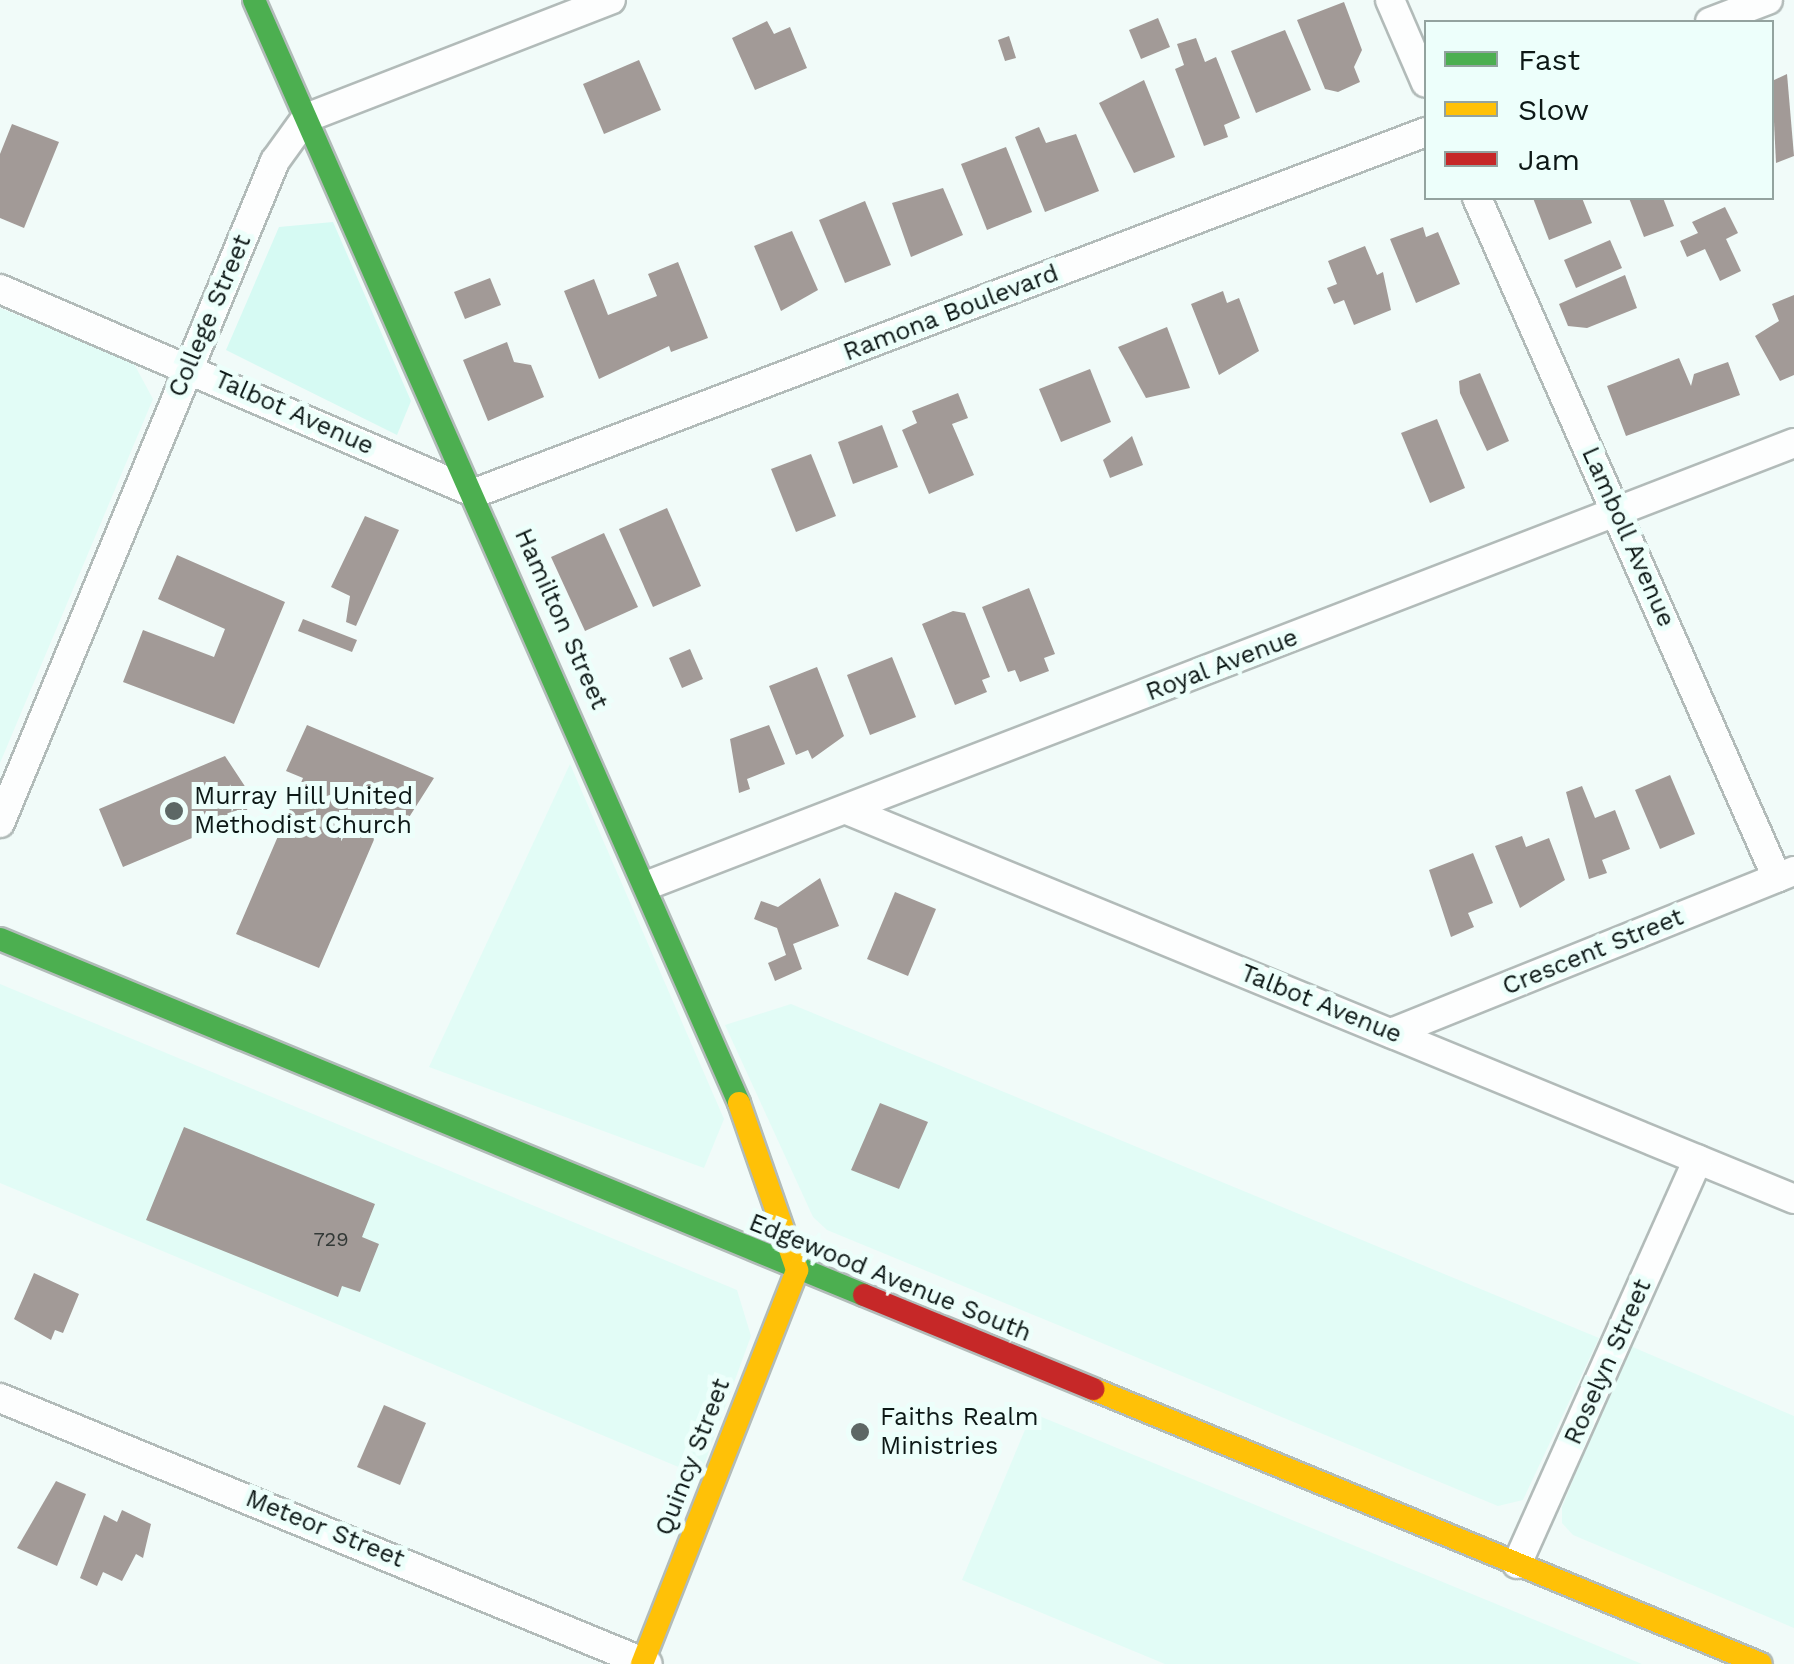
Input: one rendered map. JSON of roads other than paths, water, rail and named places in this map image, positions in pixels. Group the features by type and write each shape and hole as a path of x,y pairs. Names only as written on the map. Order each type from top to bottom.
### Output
{"main road":[{"name":"Hamilton Street","path":"254,0 648,884 763,1160 797,1270"},
{"name":"Edgewood Avenue South","path":"0,939 1761,1664"},
{"name":"Quincy Street","path":"644,1663 797,1270"}],"street":[{"path":"306,118 611,0"},
{"path":"1390,0 1424,78"},
{"path":"1715,20 1768,0"},
{"name":"College Street","path":"0,822 275,161 306,118"},
{"name":"Ramona Boulevard","path":"475,494 1424,133"},
{"name":"Lamboll Avenue","path":"1478,200 1785,875"},
{"name":"Talbot Avenue","path":"0,289 188,366 475,494"},
{"name":"Royal Avenue","path":"648,884 1794,443"},
{"name":"Talbot Avenue","path":"848,810 1794,1199"},
{"name":"Crescent Street","path":"1391,1033 1785,875"},
{"name":"Roselyn Street","path":"1517,1564 1698,1160"},
{"name":"Meteor Street","path":"0,1398 644,1663"}],"place":[{"name":"Murray Hill United Methodist Church","path":"174,811"},
{"name":"Faiths Realm Ministries","path":"860,1432"}]}
